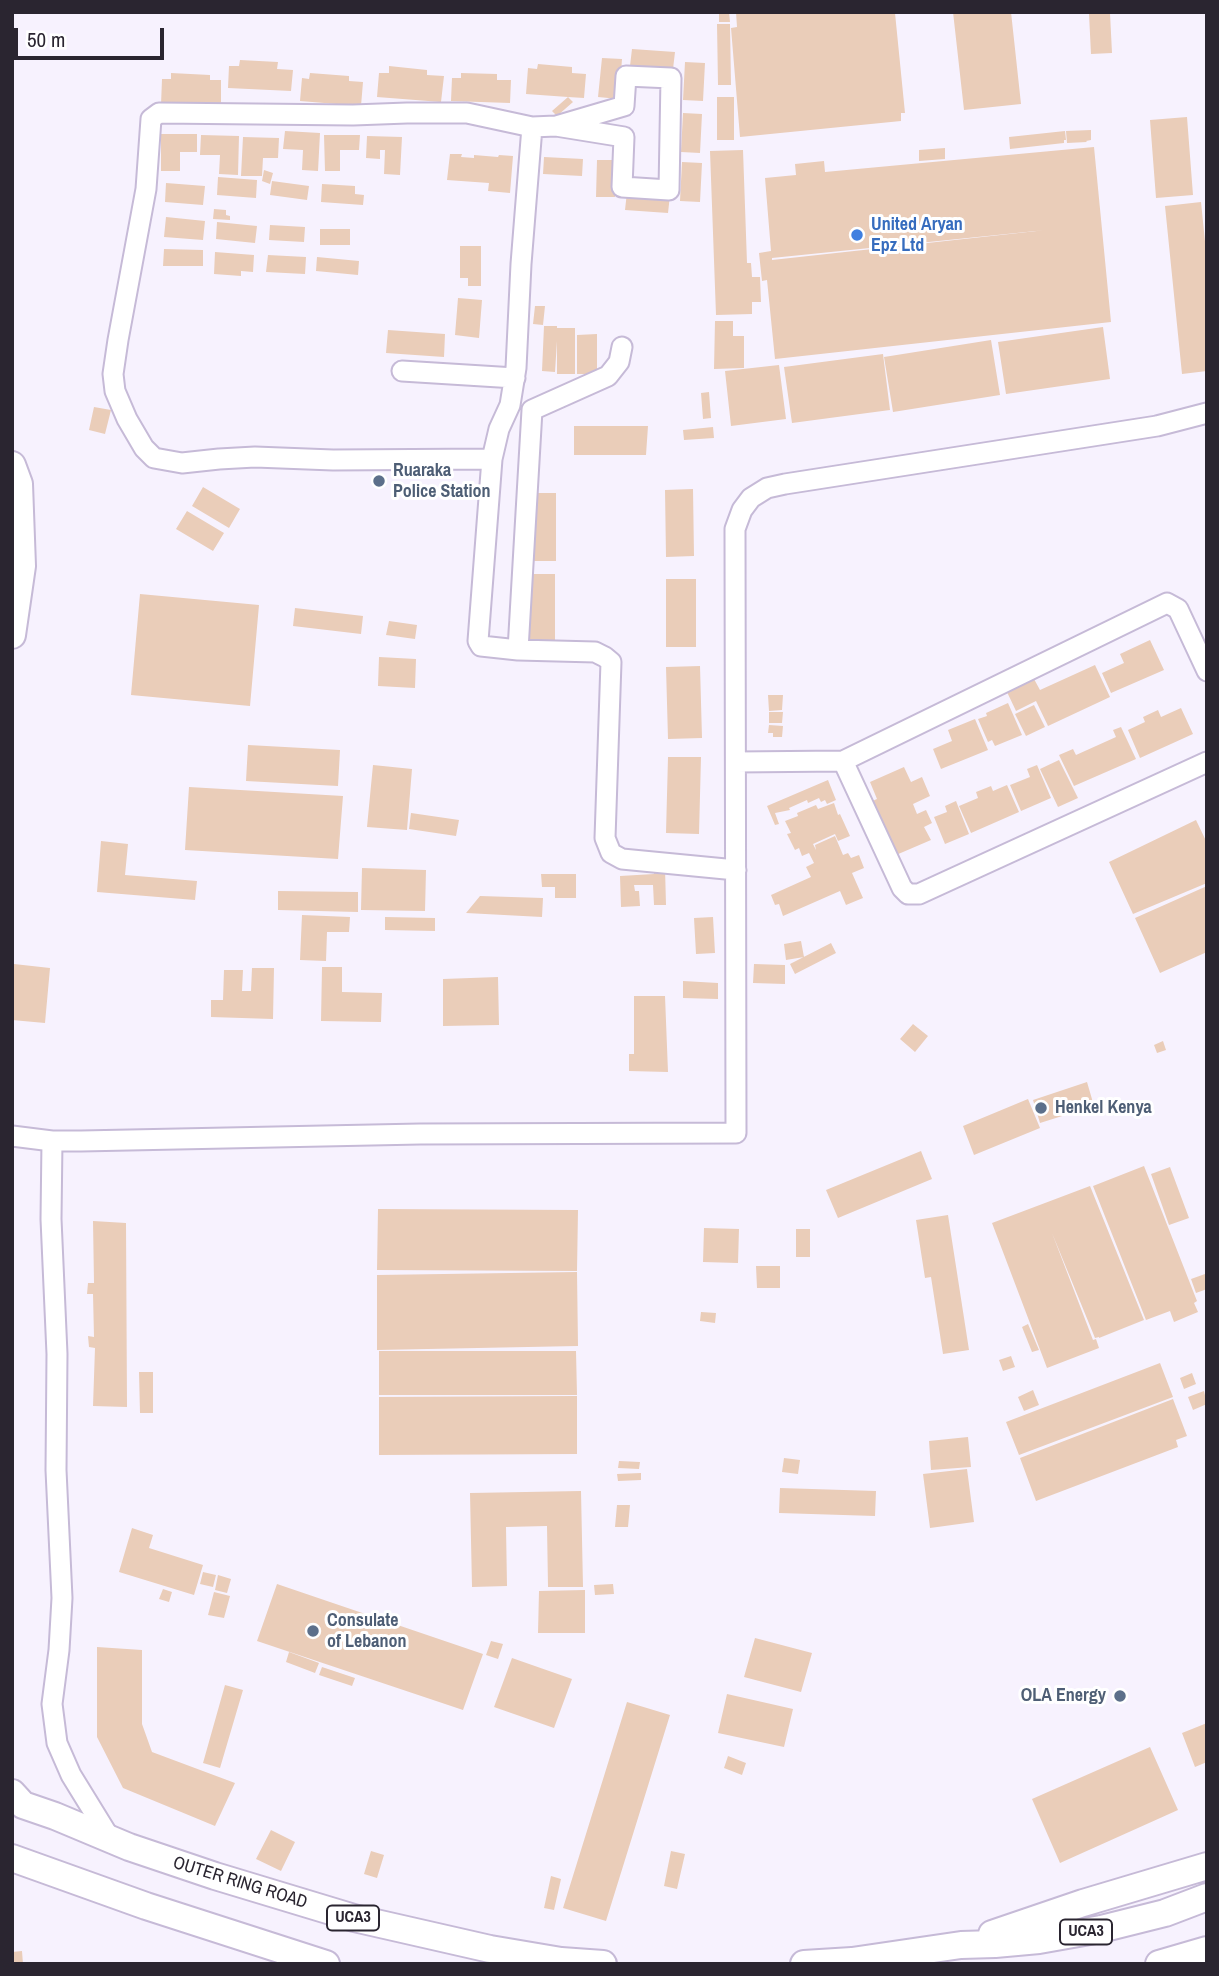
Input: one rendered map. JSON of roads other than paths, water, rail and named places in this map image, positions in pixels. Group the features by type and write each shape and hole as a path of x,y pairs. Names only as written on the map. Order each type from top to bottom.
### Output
{"main road":[{"path":"12,635 22,566 16,474"},
{"name":"OUTER RING ROAD","path":"12,1793 23,1805 111,1840 215,1876 354,1918 489,1949 561,1961 603,1964"},
{"path":"12,1858 146,1906 326,1964"},
{"name":"UCA3","path":"961,1945 1083,1903 1207,1866"},
{"name":"UCA3","path":"804,1964 852,1961 961,1945 1039,1940 1101,1929 1165,1913 1207,1898"},
{"path":"1159,1964 1207,1950"}],"street":[{"path":"626,76 671,78 669,190 622,187 624,137 626,76"},
{"path":"556,126 624,106"},
{"path":"492,459 333,460 255,457 182,463 154,458 131,427 115,391 113,374 146,189 151,119 159,113 467,113 532,127 556,126 624,137"},
{"path":"532,127 515,378 510,405 499,429 492,459 478,641 481,646 518,650 595,652 611,662 605,838 611,853 622,859 736,870"},
{"path":"510,405 532,410 608,376 620,362 622,347"},
{"path":"402,371 515,378"},
{"path":"518,650 532,410"},
{"path":"15,1138 52,1140 420,1134 736,1133 735,529 742,510 751,498 767,488 785,484 1157,426 1207,413"},
{"path":"736,762 843,761 1167,603 1178,609 1207,671"},
{"path":"843,761 901,888 908,894 919,894 1207,762"},
{"path":"52,1140 51,1219 57,1354 56,1470 62,1598 52,1704 57,1742 71,1775 111,1840"}],"place":[{"name":"United Aryan Epz Ltd","path":"857,235"},
{"name":"Ruaraka Police Station","path":"379,481"},
{"name":"Henkel Kenya","path":"1041,1108"},
{"name":"Consulate of Lebanon","path":"313,1631"},
{"name":"OLA Energy","path":"1120,1696"}]}
